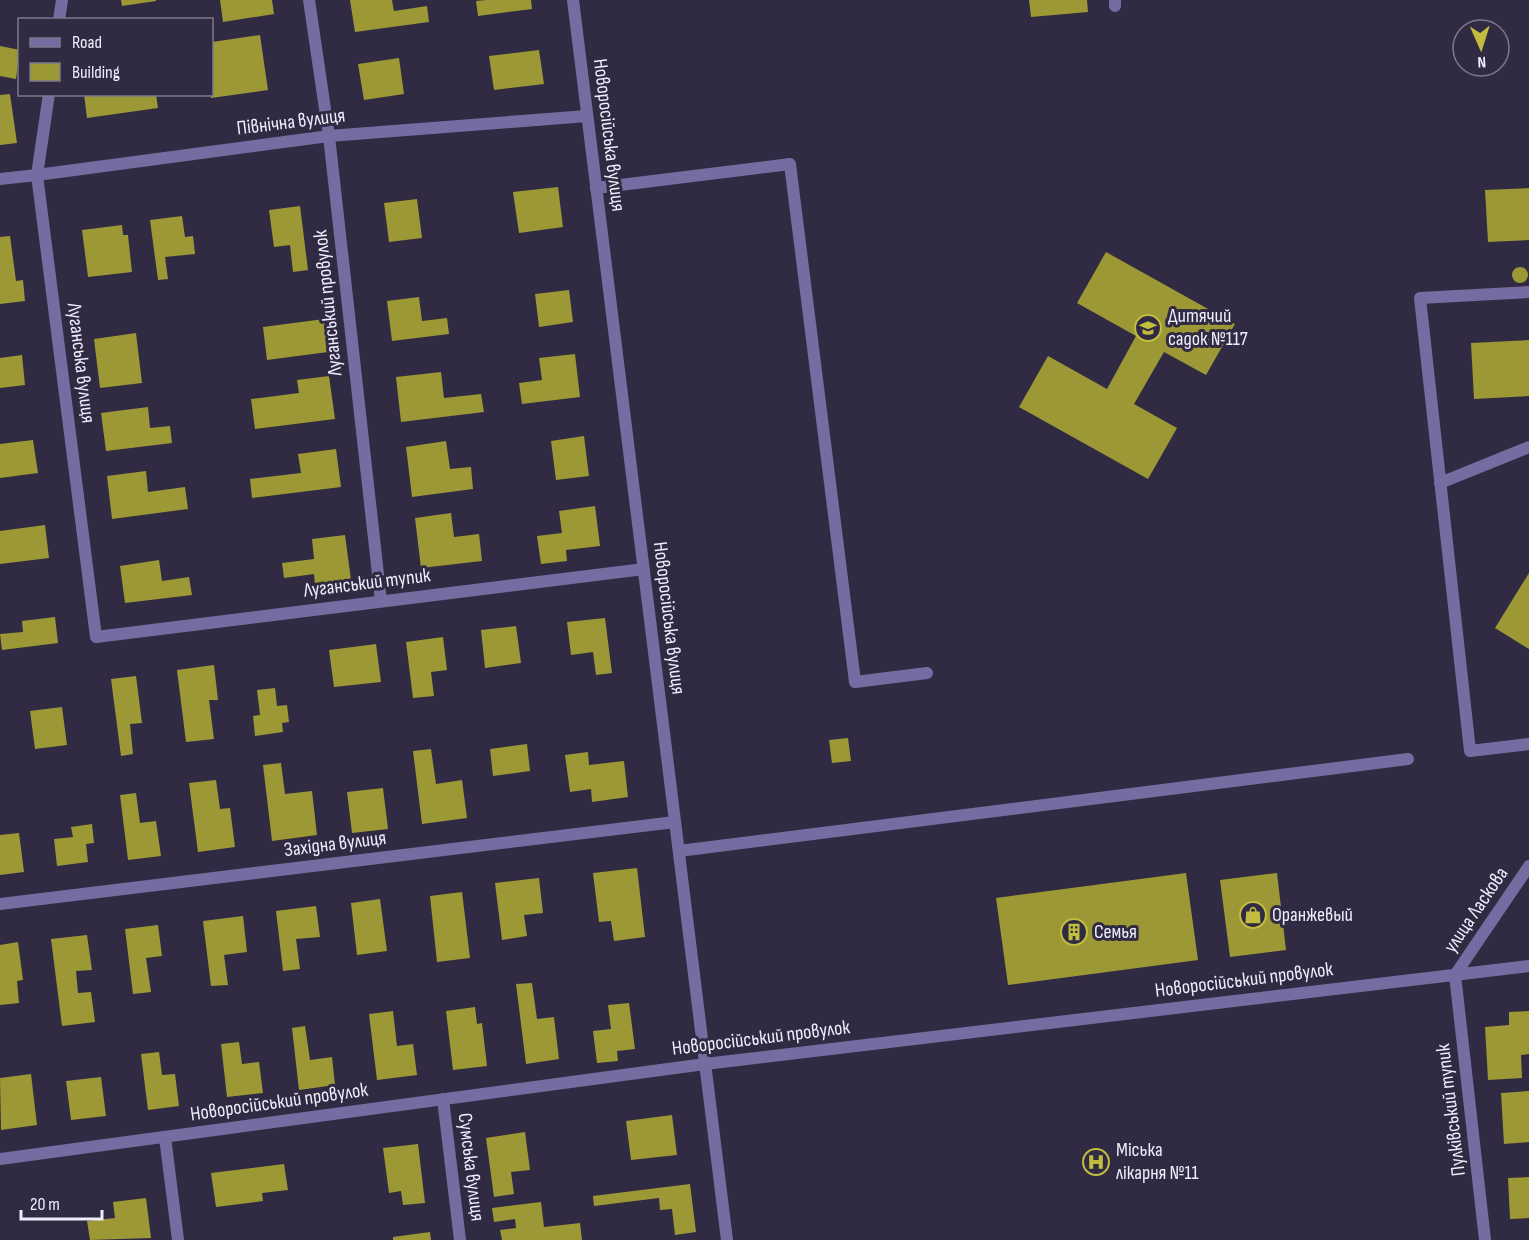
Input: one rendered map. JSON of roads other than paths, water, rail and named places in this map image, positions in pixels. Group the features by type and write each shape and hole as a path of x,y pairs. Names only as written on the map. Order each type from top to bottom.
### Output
{"street":[{"path":"59,18 62,0"},
{"name":"Луганський провулок","path":"309,0 329,136 381,601"},
{"name":"Новоросійська вулиця","path":"573,0 727,1240"},
{"name":"Луганська вулиця","path":"49,96 37,175 96,637"},
{"name":"Північна вулиця","path":"0,179 329,136 587,116"},
{"path":"596,188 790,164 855,682 927,673"},
{"path":"1529,292 1419,298 1470,751 1529,744"},
{"path":"1440,483 1529,447"},
{"name":"Луганський тупик","path":"96,637 644,569"},
{"path":"679,851 1408,759"},
{"name":"Західна вулиця","path":"0,904 675,822"},
{"name":"улица Ласкова","path":"1455,975 1529,866"},
{"name":"Новоросійський провулок","path":"0,1159 705,1064 1529,966"},
{"name":"Пулківський тупик","path":"1455,975 1485,1240"},
{"name":"Сумська вулиця","path":"442,1099 460,1240"},
{"path":"165,1137 178,1240"}],"place":[{"name":"Дитячий садок №117","path":"1148,328"},
{"name":"Оранжевый","path":"1253,915"},
{"name":"Семья","path":"1074,932"},
{"name":"Міська лікарня №11","path":"1096,1162"}]}
